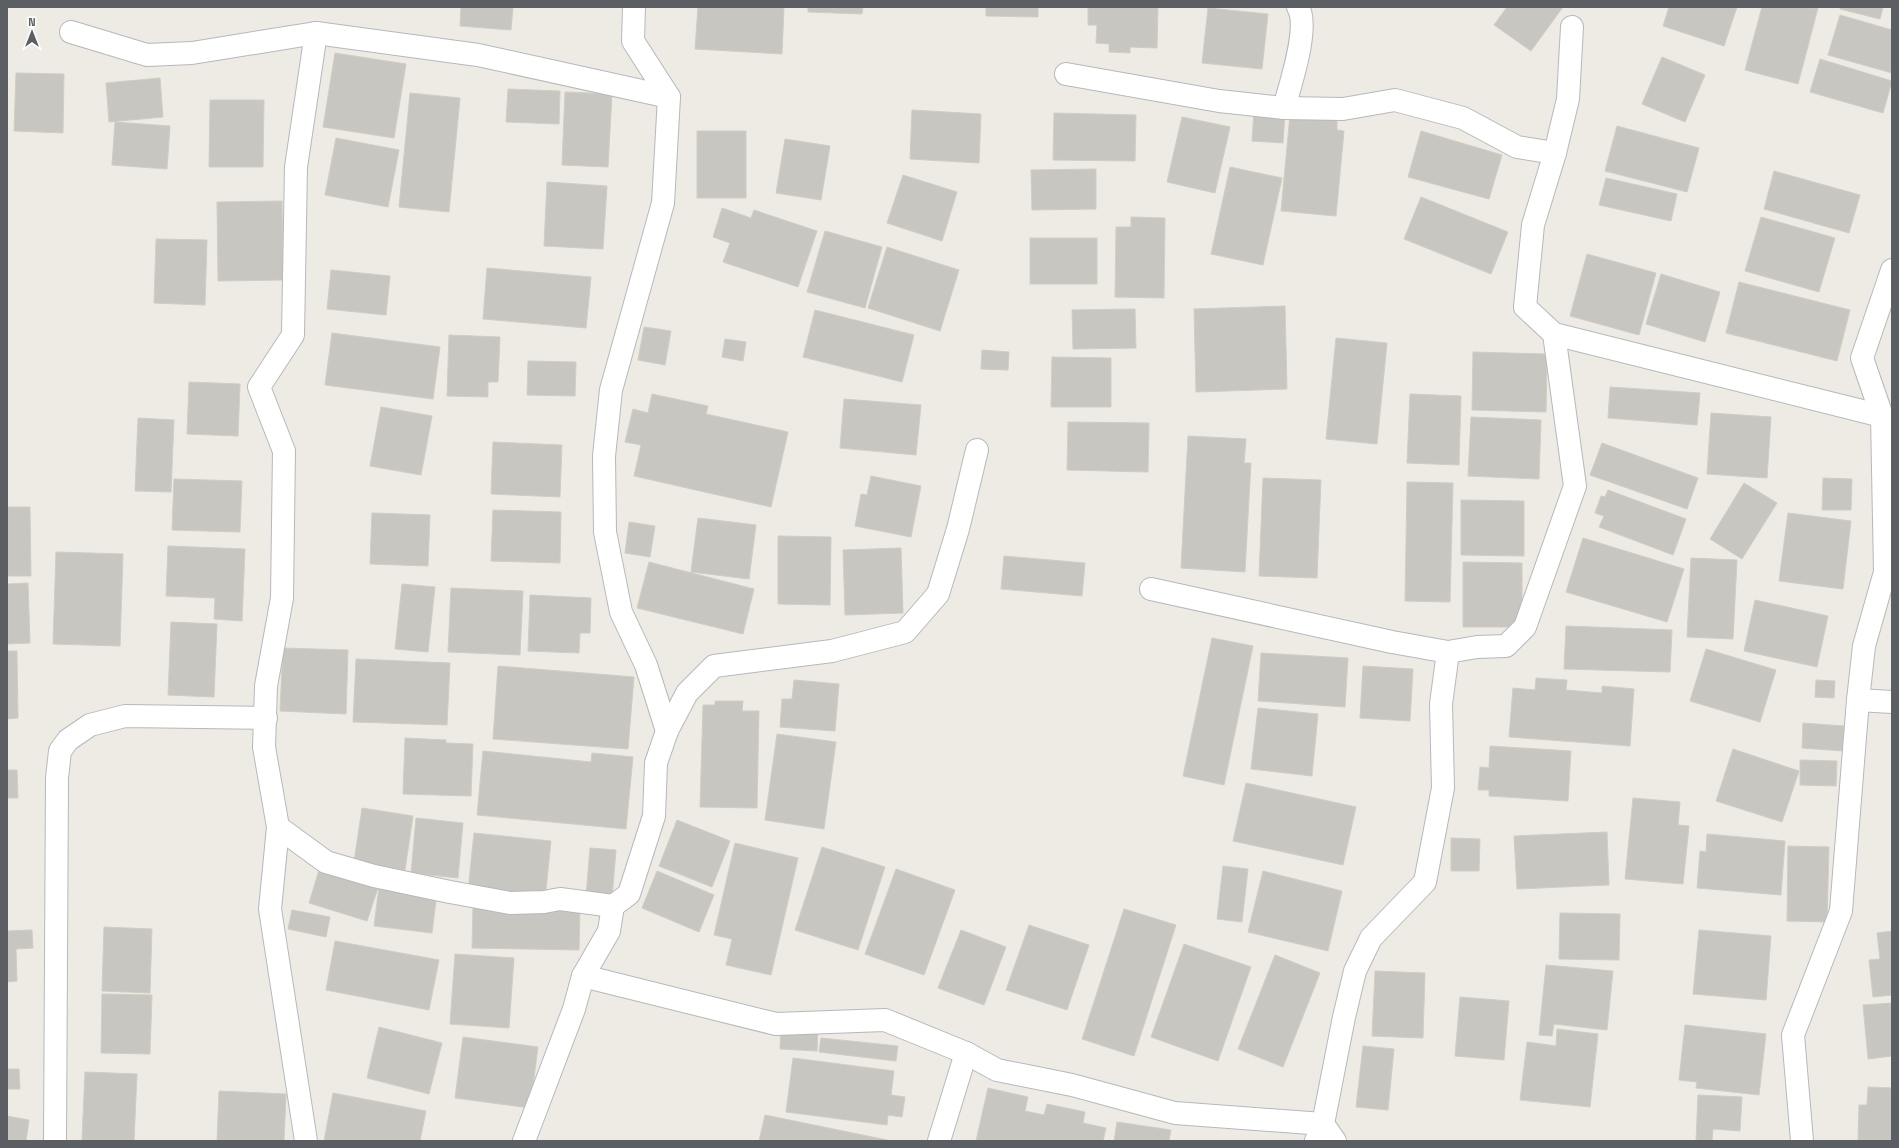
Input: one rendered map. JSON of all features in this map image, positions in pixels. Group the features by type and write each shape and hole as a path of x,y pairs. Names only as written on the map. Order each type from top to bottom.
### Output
{"street":[{"path":"634,7 633,41 669,97 663,203 611,390 604,456 605,532 621,612 646,665 667,732"},
{"path":"1284,108 1302,39 1302,12 1298,7"},
{"path":"1572,27 1568,99 1555,152 1533,225 1525,307 1554,334 1882,416"},
{"path":"71,32 147,55 192,53 316,33 478,55 669,97"},
{"path":"306,1141 270,909 278,827 264,747 266,686 282,598 284,451 259,387 293,335 296,166 316,33"},
{"path":"1066,74 1219,101 1284,108 1343,109 1395,100 1463,118 1517,148 1555,152"},
{"path":"1802,1141 1793,1036 1841,911 1858,700 1864,646 1885,572 1882,416 1862,358 1892,270"},
{"path":"1151,589 1392,642 1448,652 1477,647 1506,646 1525,627 1575,486 1554,334"},
{"path":"524,1141 574,1009 583,976 609,931 613,906 629,894 654,816 656,762 667,732 687,693 714,666 832,651 906,632 938,594 958,529 978,450"},
{"path":"583,976 776,1024 885,1020 966,1053 997,1070 1072,1085 1174,1113 1325,1135 1344,1017 1355,971 1371,938 1425,882 1443,788 1441,704 1448,652"},
{"path":"1858,700 1892,702"},
{"path":"55,1141 57,785 60,751 68,740 90,725 125,716 266,718"},
{"path":"278,827 326,862 374,876 510,903 544,902 560,899 613,906"},
{"path":"939,1141 966,1053"}],"building":[{"path":"461,7 513,7 511,30 460,26"},
{"path":"698,7 784,7 782,54 695,49"},
{"path":"808,7 863,7 862,14 808,12"},
{"path":"986,7 1038,7 1038,17 986,16"},
{"path":"1088,7 1158,7 1157,48 1130,47 1130,53 1109,52 1109,44 1096,43 1097,25 1088,25"},
{"path":"1507,7 1563,7 1531,51 1494,25"},
{"path":"1669,7 1737,7 1724,46 1663,26"},
{"path":"1762,7 1818,8 1798,84 1745,70"},
{"path":"1841,7 1883,7 1880,19 1840,9"},
{"path":"1208,8 1268,14 1262,69 1202,63"},
{"path":"1840,15 1892,30 1892,73 1828,55"},
{"path":"335,53 406,64 394,138 323,127"},
{"path":"1662,57 1705,75 1685,122 1642,104"},
{"path":"1820,59 1892,81 1883,113 1810,92"},
{"path":"16,73 64,74 63,133 14,131"},
{"path":"160,78 163,117 109,122 106,83"},
{"path":"508,89 560,91 559,124 506,122"},
{"path":"565,92 612,94 608,167 562,165"},
{"path":"410,93 460,98 449,212 399,207"},
{"path":"210,100 264,100 263,167 209,167"},
{"path":"912,110 981,114 979,163 910,159"},
{"path":"1254,110 1285,112 1283,143 1252,141"},
{"path":"1054,113 1136,115 1135,161 1053,160"},
{"path":"1290,115 1337,119 1337,130 1344,131 1336,216 1281,211"},
{"path":"1182,117 1230,127 1215,193 1167,182"},
{"path":"115,122 170,126 167,169 112,165"},
{"path":"1617,126 1699,148 1687,192 1605,171"},
{"path":"697,131 746,131 746,198 697,198"},
{"path":"1421,131 1502,155 1489,199 1408,177"},
{"path":"336,138 399,150 388,207 325,195"},
{"path":"785,139 830,146 821,200 776,193"},
{"path":"1230,167 1282,178 1263,265 1211,254"},
{"path":"1096,169 1096,209 1032,210 1031,170"},
{"path":"1774,171 1860,195 1849,233 1764,209"},
{"path":"903,175 957,192 942,241 887,223"},
{"path":"1606,178 1677,194 1671,221 1599,205"},
{"path":"547,182 607,186 603,249 544,246"},
{"path":"1421,197 1508,232 1491,274 1404,239"},
{"path":"282,201 283,280 218,281 217,202"},
{"path":"722,208 751,218 754,210 817,231 798,287 723,262 730,243 713,237"},
{"path":"1131,217 1165,218 1164,298 1115,297 1116,227 1131,227"},
{"path":"1761,217 1835,238 1819,292 1745,271"},
{"path":"825,231 882,247 865,308 807,292"},
{"path":"1030,238 1097,238 1097,284 1030,284"},
{"path":"156,239 207,240 205,305 154,303"},
{"path":"887,247 959,270 940,331 868,308"},
{"path":"1587,254 1656,273 1639,335 1570,316"},
{"path":"487,268 591,277 586,328 483,319"},
{"path":"331,270 390,276 386,315 327,309"},
{"path":"1661,274 1720,292 1705,342 1646,324"},
{"path":"1739,282 1850,310 1837,361 1726,333"},
{"path":"1285,306 1287,389 1196,392 1194,309"},
{"path":"1135,309 1136,348 1073,349 1072,310"},
{"path":"815,310 914,335 902,382 803,357"},
{"path":"644,327 671,331 665,365 638,360"},
{"path":"332,333 440,347 433,399 325,385"},
{"path":"449,335 500,337 498,382 488,382 488,397 447,396"},
{"path":"1336,338 1387,343 1377,444 1326,439"},
{"path":"725,339 746,342 743,361 722,357"},
{"path":"982,350 1009,352 1008,370 981,369"},
{"path":"1473,352 1547,354 1546,412 1472,410"},
{"path":"1052,357 1111,358 1111,407 1051,407"},
{"path":"528,361 576,362 575,396 527,395"},
{"path":"189,382 240,384 238,436 187,434"},
{"path":"1610,387 1700,393 1697,425 1608,418"},
{"path":"652,394 708,406 706,414 788,432 771,507 634,476 641,445 625,442 633,409 648,413"},
{"path":"1410,394 1461,396 1459,465 1407,463"},
{"path":"844,399 921,405 916,455 840,448"},
{"path":"381,407 432,416 421,475 370,466"},
{"path":"1711,413 1771,417 1767,478 1707,474"},
{"path":"1471,417 1541,420 1539,479 1468,476"},
{"path":"138,418 174,420 171,492 135,491"},
{"path":"1068,422 1149,423 1148,472 1067,470"},
{"path":"1188,436 1246,439 1244,463 1251,463 1245,572 1181,568"},
{"path":"493,442 562,445 560,497 491,494"},
{"path":"1602,443 1698,478 1687,509 1590,475"},
{"path":"871,476 921,486 911,537 855,526 861,494 867,495"},
{"path":"1263,478 1321,480 1317,578 1259,576"},
{"path":"1823,478 1852,479 1851,510 1822,510"},
{"path":"174,479 242,481 240,532 172,530"},
{"path":"1407,482 1453,483 1450,602 1405,601"},
{"path":"1744,483 1777,503 1742,559 1710,539"},
{"path":"1608,490 1686,519 1673,555 1599,527 1604,516 1595,513 1601,496 1605,497"},
{"path":"1461,500 1524,501 1524,556 1461,555"},
{"path":"7,507 30,507 31,576 7,576"},
{"path":"493,510 561,512 560,563 491,561"},
{"path":"372,513 430,515 428,566 370,564"},
{"path":"1788,513 1851,521 1843,589 1779,581"},
{"path":"698,518 756,525 749,579 691,572"},
{"path":"629,522 655,526 650,557 625,553"},
{"path":"778,536 831,537 830,605 778,604"},
{"path":"1583,538 1684,569 1667,622 1566,592"},
{"path":"168,546 245,549 242,621 214,619 215,598 166,596"},
{"path":"901,548 903,613 845,615 843,550"},
{"path":"56,552 123,554 120,646 53,644"},
{"path":"1004,556 1085,563 1082,596 1001,589"},
{"path":"1691,558 1737,560 1733,639 1687,637"},
{"path":"649,562 754,589 743,634 637,608"},
{"path":"1463,562 1522,563 1522,627 1463,627"},
{"path":"28,583 30,643 7,644 7,584"},
{"path":"402,584 435,587 428,652 395,649"},
{"path":"451,588 523,591 520,655 448,652"},
{"path":"530,595 591,598 590,633 580,633 579,653 528,651"},
{"path":"1755,600 1828,616 1817,667 1744,651"},
{"path":"171,622 217,624 214,697 168,695"},
{"path":"1566,626 1672,630 1670,672 1564,669"},
{"path":"1212,638 1253,646 1224,785 1183,776"},
{"path":"283,648 348,650 346,714 280,711"},
{"path":"1706,649 1776,670 1760,722 1690,701"},
{"path":"7,651 17,651 18,718 7,719"},
{"path":"1261,653 1348,658 1345,707 1258,701"},
{"path":"356,659 450,663 447,725 353,722"},
{"path":"498,666 634,677 628,749 493,739"},
{"path":"1363,666 1413,669 1410,721 1360,718"},
{"path":"1536,678 1567,680 1566,690 1602,693 1602,686 1634,689 1630,746 1509,737 1513,688 1535,690"},
{"path":"794,680 839,684 835,731 780,727 782,699 792,699"},
{"path":"1816,680 1835,681 1834,698 1815,697"},
{"path":"715,701 743,701 742,711 759,711 757,808 700,807 703,705 715,705"},
{"path":"1258,708 1318,714 1312,776 1251,769"},
{"path":"1803,723 1844,726 1843,751 1802,748"},
{"path":"777,734 836,742 824,829 765,820"},
{"path":"405,738 446,740 446,743 473,744 471,796 403,794"},
{"path":"1490,746 1571,751 1568,801 1489,796 1489,790 1478,790 1480,767 1489,768"},
{"path":"1733,749 1799,771 1782,822 1716,801"},
{"path":"483,751 591,762 592,753 633,757 626,829 477,815"},
{"path":"1800,760 1837,761 1836,786 1800,785"},
{"path":"7,770 17,770 18,798 7,798"},
{"path":"1246,783 1356,807 1343,865 1233,841"},
{"path":"1633,798 1680,802 1678,825 1689,826 1683,884 1625,879"},
{"path":"362,808 413,816 405,870 354,862"},
{"path":"416,818 463,823 458,878 411,873"},
{"path":"677,820 730,841 712,887 659,866"},
{"path":"1607,832 1609,885 1517,889 1514,836"},
{"path":"474,833 551,841 545,899 468,891"},
{"path":"1707,834 1785,841 1781,895 1697,888 1700,851 1706,852"},
{"path":"1451,838 1480,839 1479,871 1451,871"},
{"path":"735,843 798,858 771,975 726,965 732,939 714,935"},
{"path":"1788,846 1829,847 1827,922 1787,921"},
{"path":"822,847 885,867 858,950 795,930"},
{"path":"590,848 616,850 612,898 586,896"},
{"path":"1223,866 1248,869 1242,922 1217,919"},
{"path":"896,869 955,890 924,975 865,954"},
{"path":"319,870 378,888 367,921 309,903"},
{"path":"657,871 714,895 699,932 642,908"},
{"path":"1263,871 1342,891 1328,951 1248,932"},
{"path":"379,887 437,893 432,933 374,926"},
{"path":"473,906 580,909 579,950 472,948"},
{"path":"1124,909 1176,925 1134,1056 1082,1039"},
{"path":"292,910 330,917 326,937 288,929"},
{"path":"1560,913 1620,914 1619,960 1559,959"},
{"path":"1029,925 1089,945 1067,1010 1006,990"},
{"path":"104,927 152,929 150,993 102,991"},
{"path":"32,930 33,948 16,949 17,981 7,982 7,931"},
{"path":"961,930 1006,947 984,1005 938,988"},
{"path":"1699,930 1771,936 1766,1000 1693,994"},
{"path":"1892,931 1892,995 1873,997 1869,960 1880,959 1877,933"},
{"path":"335,941 439,960 429,1010 326,990"},
{"path":"1184,944 1251,967 1218,1061 1151,1037"},
{"path":"455,954 514,958 509,1028 450,1024"},
{"path":"1275,955 1320,973 1283,1067 1238,1049"},
{"path":"1546,965 1613,971 1607,1030 1554,1024 1552,1036 1539,1035"},
{"path":"1375,971 1425,973 1423,1038 1372,1036"},
{"path":"102,994 152,995 150,1054 101,1053"},
{"path":"1460,997 1509,1001 1504,1060 1455,1056"},
{"path":"1892,1003 1892,1056 1868,1059 1863,1005"},
{"path":"781,1025 818,1027 817,1051 780,1049"},
{"path":"1685,1025 1766,1034 1759,1095 1696,1088 1697,1082 1679,1080"},
{"path":"379,1027 442,1043 429,1094 367,1078"},
{"path":"1557,1029 1598,1034 1590,1107 1520,1100 1527,1042 1556,1046"},
{"path":"463,1037 538,1047 530,1108 455,1098"},
{"path":"821,1038 898,1046 896,1061 819,1052"},
{"path":"1363,1046 1394,1049 1388,1110 1356,1107"},
{"path":"793,1058 894,1071 891,1095 905,1097 902,1117 888,1115 887,1125 786,1112"},
{"path":"7,1069 19,1069 20,1089 7,1089"},
{"path":"85,1072 137,1074 134,1141 82,1140"},
{"path":"1868,1087 1892,1088 1892,1141 1858,1141 1859,1105 1867,1105"},
{"path":"988,1088 1028,1097 1025,1111 1044,1115 1047,1104 1085,1112 1083,1123 1106,1128 1103,1141 976,1141"},
{"path":"219,1091 286,1094 284,1141 217,1141"},
{"path":"333,1093 426,1111 420,1141 324,1141"},
{"path":"1698,1095 1742,1097 1740,1131 1713,1129 1712,1141 1696,1141"},
{"path":"765,1115 892,1141 759,1141"},
{"path":"7,1116 29,1120 26,1141 7,1141"},
{"path":"1117,1122 1171,1130 1169,1141 1114,1141"}]}
